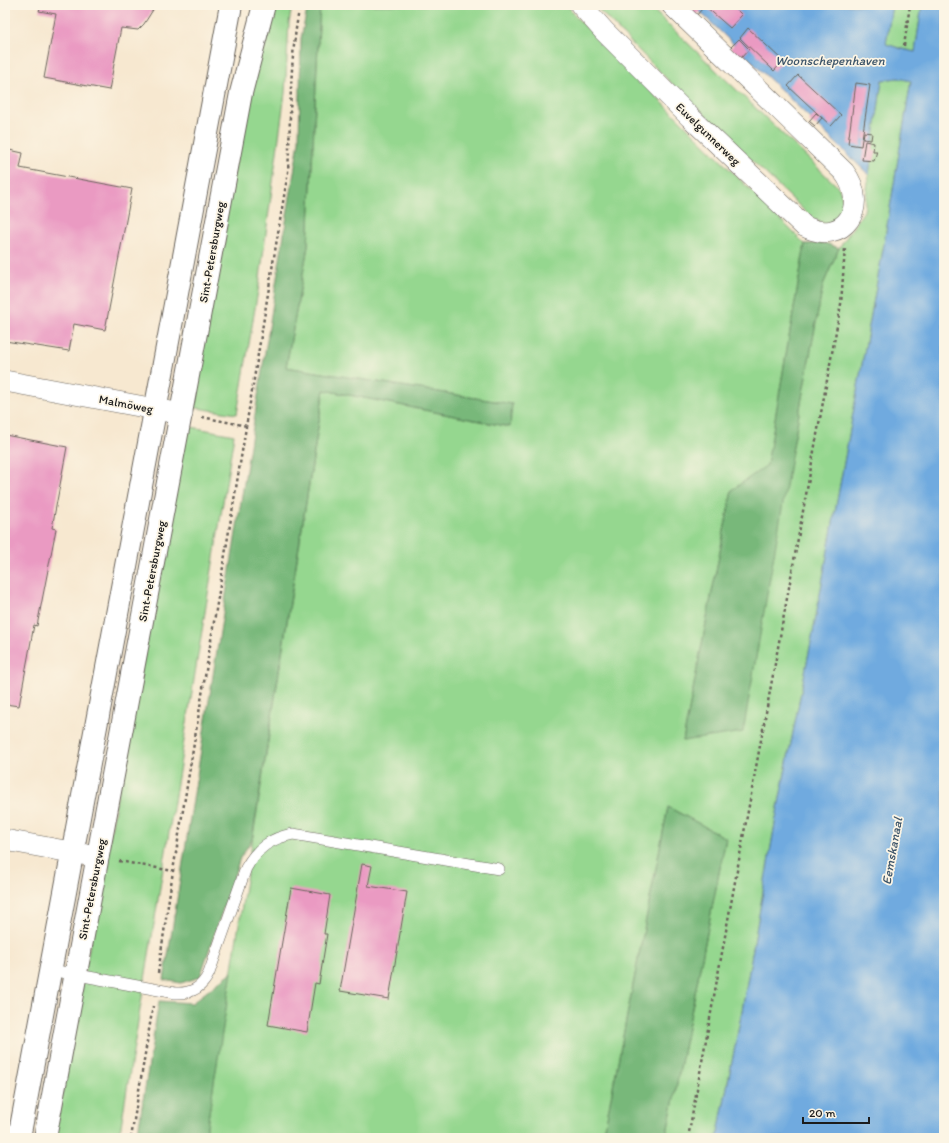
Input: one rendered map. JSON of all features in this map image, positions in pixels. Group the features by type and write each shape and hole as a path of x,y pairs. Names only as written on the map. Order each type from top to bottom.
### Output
{"street":[{"name":"Sint-Petersburgweg","path":"19,1138 74,852 231,5"},
{"name":"Sint-Petersburgweg","path":"45,1138 241,93 264,5"},
{"name":"Euvelgunnerweg","path":"581,5 604,31 668,96 800,224 811,230 819,232 839,228 848,222"},
{"path":"672,5 850,179 854,187 855,196 854,205 848,222"},
{"name":"Malmöweg","path":"5,381 182,414"},
{"path":"5,840 98,857"}],"lane":[{"path":"51,970 182,993 196,989 201,985 209,973 246,868 251,858 266,844 283,836 293,834 499,869"}],"path":[{"path":"131,1138 173,870 288,172 291,75 294,37 300,5"},
{"path":"904,46 910,5"},
{"path":"688,1138 840,304 848,222"},
{"path":"182,414 247,426"},
{"path":"98,857 173,870"}],"green space":[{"path":"274,5 292,5 289,23 285,93 259,285 237,414 190,407 248,96"},
{"path":"308,5 320,5 308,246 286,367 512,404 510,427 324,390 252,840 240,858 200,977 181,983 164,980 299,141 301,38"},
{"path":"320,5 566,5 576,17 805,244 767,466 732,490 683,741 793,446 823,285 839,248 864,211 882,80 898,78 911,81 884,244 814,627 776,818 742,1011 717,1138 666,1138 726,838 668,807 603,1138 205,1138 324,390 509,427 512,404 286,367 308,246"},
{"path":"594,5 648,5 839,188 843,205 837,218 826,224 813,219 662,74"},
{"path":"892,5 922,5 915,52 886,44"},
{"path":"825,243 839,248 823,285 743,732 683,741 732,490 767,465 805,244"},
{"path":"186,426 234,435 119,1138 54,1138"},
{"path":"668,807 726,838 666,1138 603,1138"},
{"path":"232,972 205,1138 137,1138 159,1001 192,1003"}],"water":[{"path":"693,5 892,5 886,44 915,52 922,5 944,5 944,1138 717,1138 742,1011 776,818 814,627 884,244 911,81 898,78 882,80 869,175"}],"building":[{"path":"41,5 156,5 144,24 138,30 121,28 109,90 44,78 56,14 39,11"},
{"path":"694,5 698,5 702,9 695,17 689,12"},
{"path":"704,5 732,5 742,15 730,28"},
{"path":"748,28 783,61 774,71 740,38"},
{"path":"739,39 749,49 741,58 730,48"},
{"path":"798,75 841,115 831,126 788,86"},
{"path":"856,83 870,85 861,146 848,144"},
{"path":"816,113 822,118 815,126 809,121"},
{"path":"864,132 872,133 871,140 863,139"},
{"path":"865,141 874,143 873,151 877,151 874,161 862,160"},
{"path":"5,149 23,153 20,168 132,189 105,330 74,324 69,351 5,341"},
{"path":"5,435 67,447 52,528 56,529 37,626 34,625 19,706 5,704"},
{"path":"362,864 372,866 368,886 407,892 389,999 340,991"},
{"path":"291,888 330,895 324,934 327,934 319,984 315,983 307,1032 268,1025"}],"water label":[{"name":"Woonschepenhaven","path":"830,60"},
{"name":"Eemskanaal","path":"892,851"}]}
